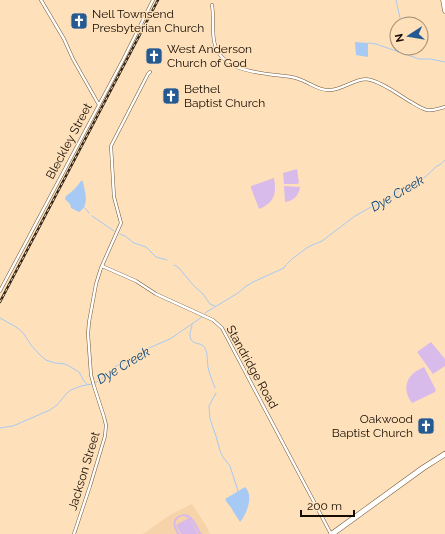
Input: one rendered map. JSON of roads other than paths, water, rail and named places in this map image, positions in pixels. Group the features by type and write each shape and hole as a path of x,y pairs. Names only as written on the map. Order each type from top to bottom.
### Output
{"highway":[{"path":"332,534 423,468 445,454"}],"main road":[{"path":"443,0 445,11"}],"street":[{"path":"41,0 64,39 73,59 99,105"},
{"name":"Bleckley Street","path":"0,291 153,0"},
{"path":"212,5 213,37 216,47 223,58 234,65 249,71 300,79 326,90 335,89 363,79 369,80 382,84 425,110 436,110 445,107"},
{"name":"Jackson Street","path":"74,534 106,436 104,417 92,380 89,349 89,322 96,284 102,266 121,223 114,197 111,146 150,72"},
{"name":"Standridge Road","path":"102,266 136,281 156,294 205,316 218,324 225,334 332,534"}],"water":[{"path":"355,42 368,43 368,57 356,55"},
{"path":"82,180 86,194 86,202 85,206 79,212 71,208 70,204 65,199 66,196"},
{"path":"245,487 248,490 249,499 247,510 240,522 225,499"}],"waterway":[{"path":"396,0 400,16"},
{"path":"368,43 376,44 419,59 430,59 445,62"},
{"name":"Dye Creek","path":"287,264 308,247 322,241 355,216 389,199 401,189 425,177 445,160"},
{"path":"84,207 89,213"},
{"path":"92,216 114,231"},
{"path":"120,234 134,243 146,247 156,257 167,260"},
{"path":"174,265 178,267 203,294 210,304 215,306"},
{"name":"Dye Creek","path":"205,313 253,282 284,268 286,265"},
{"name":"Dye Creek","path":"0,428 13,426 50,410 57,405 71,390 99,381 116,366 128,361 149,348 170,339 202,317"},
{"path":"0,318 20,330 31,345 46,360 69,366 79,372 88,385"},
{"path":"192,325 190,338 193,342 205,348 209,370 215,388"},
{"path":"216,393 209,406 210,419 220,451 230,466 238,491"}],"railway":[{"path":"0,302 158,0"}],"place":[{"name":"Nell Townsend Presbyterian Church","path":"79,21"},
{"name":"West Anderson Church of God","path":"154,56"},
{"name":"Bethel Baptist Church","path":"171,96"},
{"name":"Oakwood Baptist Church","path":"426,426"}]}
